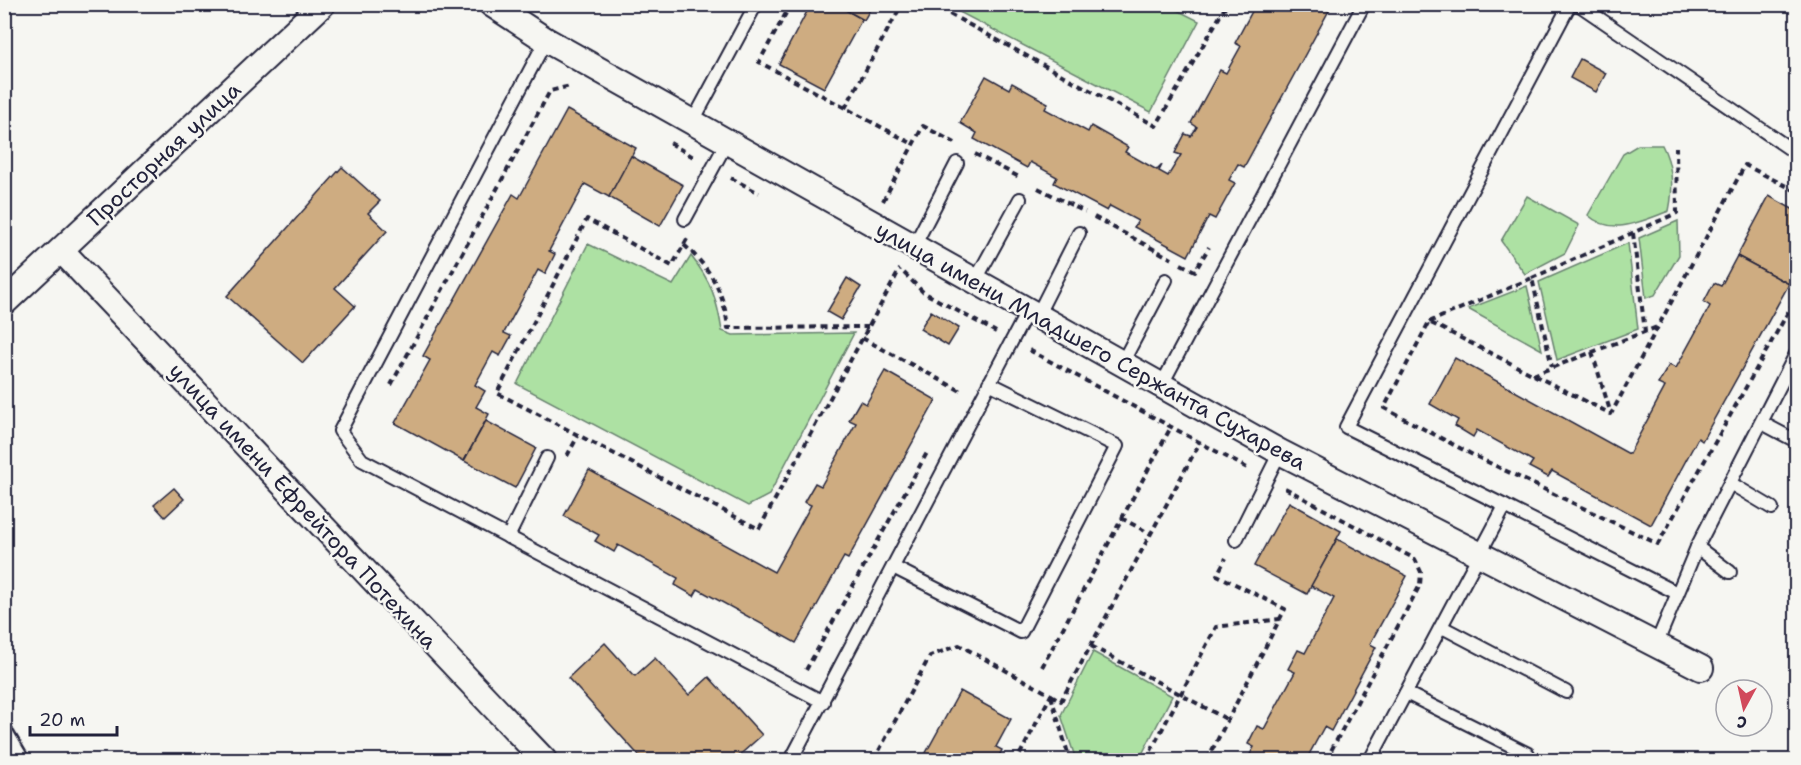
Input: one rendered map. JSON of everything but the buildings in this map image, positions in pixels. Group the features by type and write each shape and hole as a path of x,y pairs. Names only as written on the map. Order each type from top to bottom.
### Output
{"street":[{"name":"Просторная улица","path":"4,303 323,4"},
{"name":"улица имени Младшего Сержанта Сухарева","path":"491,4 546,40 1121,365 1280,452 1701,668"},
{"name":"улица имени Ефрейтора Потехина","path":"62,251 544,760"}],"lane":[{"path":"692,123 756,4"},
{"path":"1161,386 1364,4"},
{"path":"1570,4 1346,427 1677,593"},
{"path":"1578,4 1797,153"},
{"path":"546,40 340,431 362,460 823,702"},
{"path":"685,219 727,142"},
{"path":"913,248 957,163"},
{"path":"974,282 1020,199"},
{"path":"791,760 1012,340 1031,315 1079,233"},
{"path":"1121,365 1166,280"},
{"path":"1656,645 1697,547 1796,355"},
{"path":"893,567 1021,632 1117,446 989,383"},
{"path":"1762,423 1797,441"},
{"path":"1236,540 1280,452"},
{"path":"508,537 547,458"},
{"path":"1730,483 1772,508"},
{"path":"1375,759 1406,693 1505,506"},
{"path":"1697,547 1730,572"},
{"path":"1442,627 1566,692"},
{"path":"1406,693 1527,754"},
{"path":"4,728 23,760"}],"path":[{"path":"791,4 759,62 913,144"},
{"path":"845,108 902,4"},
{"path":"931,4 1156,126 1227,4"},
{"path":"386,394 550,91 569,86 579,92"},
{"path":"871,224 923,126 1195,271 1212,240"},
{"path":"662,138 713,168"},
{"path":"1676,147 1677,213 1429,322 1384,408 1658,544 1797,298"},
{"path":"1611,414 1745,165 1797,191"},
{"path":"722,182 729,177 769,198"},
{"path":"689,235 672,266 587,219 496,393 759,529 900,269"},
{"path":"1633,233 1645,332"},
{"path":"684,245 704,263 716,281 726,306 728,328 868,327"},
{"path":"889,263 900,269 923,292 1415,559 1421,572 1420,585 1326,760"},
{"path":"1532,278 1552,367"},
{"path":"1429,322 1611,414"},
{"path":"1533,375 1658,327"},
{"path":"988,341 994,331"},
{"path":"862,339 961,391"},
{"path":"1592,352 1611,414"},
{"path":"955,401 966,381"},
{"path":"1042,667 1171,427"},
{"path":"562,465 578,436"},
{"path":"874,760 930,656 959,645 1061,701 1200,442"},
{"path":"795,666 806,671 932,443"},
{"path":"1121,518 1151,534"},
{"path":"1207,760 1285,609 1217,575 1236,540"},
{"path":"1146,760 1216,627 1280,619"},
{"path":"1091,646 1228,720"},
{"path":"1017,760 1051,695"},
{"path":"1051,695 1070,760"}],"green space":[{"path":"946,5 1167,5 1199,21 1151,112"},
{"path":"1638,145 1662,145 1672,177 1669,211 1627,225 1607,225 1597,222 1588,215 1623,154"},
{"path":"1527,196 1579,225 1565,253 1525,274 1501,241"},
{"path":"1678,221 1679,255 1655,295 1646,298 1639,238"},
{"path":"1628,243 1638,329 1557,360 1539,282"},
{"path":"588,244 673,285 691,256 704,274 712,291 722,331 733,335 854,333 769,495 748,506 517,384"},
{"path":"1527,286 1542,350 1468,309"},
{"path":"1093,652 1172,696 1139,760 1076,760 1061,715"}]}
